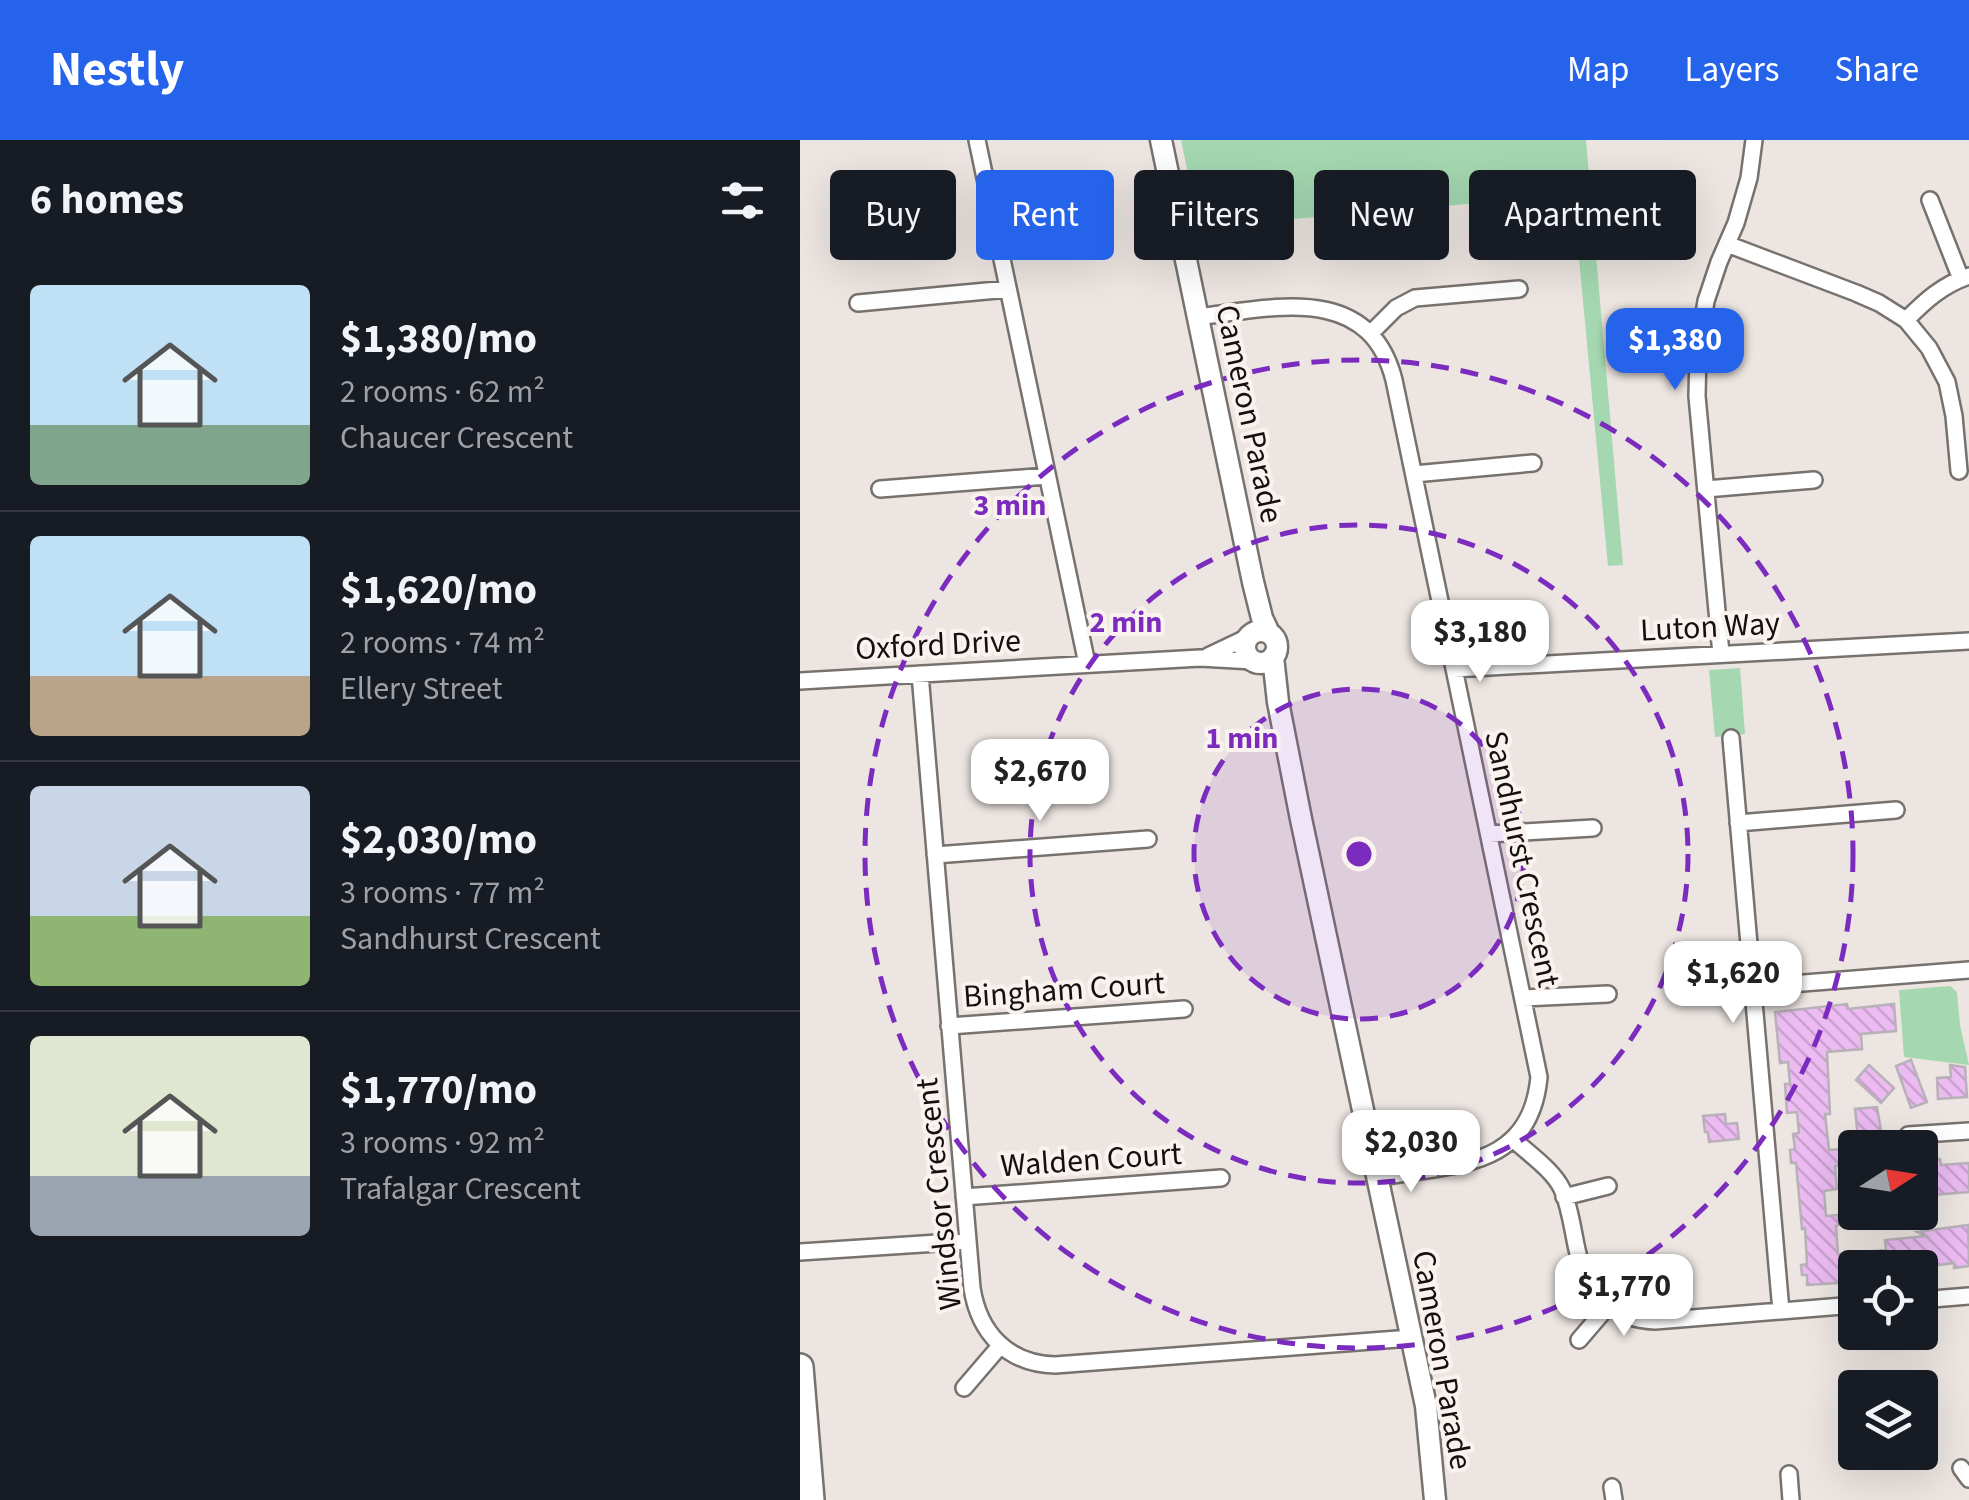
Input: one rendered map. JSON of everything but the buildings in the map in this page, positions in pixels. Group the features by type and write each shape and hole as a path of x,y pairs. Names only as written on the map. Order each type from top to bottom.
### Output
{"main road":[{"path":"800,1367 811,1500"}],"street":[{"path":"977,140 1087,664"},
{"name":"Cameron Parade","path":"1161,140 1263,619 1256,635 1246,642 1246,653 1261,660 1278,702 1429,1426 1435,1500"},
{"path":"1721,654 1697,396 1698,352 1706,301 1736,223 1754,140"},
{"path":"1906,320 1931,296 1965,278 1930,200"},
{"path":"1727,244 1856,293 1906,320 1929,348 1947,382 1959,472"},
{"path":"858,303 1008,288"},
{"path":"1198,317 1313,307 1341,314 1370,334 1396,308 1415,298 1519,288"},
{"name":"Sandhurst Crescent","path":"1370,334 1391,366 1539,1078 1530,1114 1513,1140"},
{"path":"1414,474 1533,463"},
{"path":"880,489 1047,476"},
{"path":"1706,489 1814,480"},
{"name":"Oxford Drive","path":"1200,658 1256,635"},
{"name":"Luton Way","path":"1454,669 1969,641"},
{"name":"Oxford Drive","path":"800,681 1200,658 1261,660"},
{"name":"Windsor Crescent","path":"920,674 974,1303 987,1332 1013,1356 1054,1365 1411,1338"},
{"path":"1731,738 1780,1311"},
{"path":"1738,823 1896,810"},
{"path":"1488,834 1593,828"},
{"path":"935,855 1148,839"},
{"path":"1752,987 1969,970"},
{"path":"1523,998 1608,994"},
{"name":"Bingham Court","path":"949,1026 1184,1008"},
{"path":"1938,1133 1969,1130"},
{"path":"1379,1182 1481,1160 1513,1140 1553,1176 1564,1196 1584,1276 1591,1287 1608,1305 1630,1318 1654,1321 1838,1306"},
{"name":"Walden Court","path":"964,1197 1222,1178"},
{"path":"1564,1196 1608,1186"},
{"path":"800,1252 968,1241"},
{"path":"1938,1299 1969,1296"},
{"path":"1579,1340 1608,1305"},
{"path":"964,1388 1000,1346"},
{"path":"1789,1474 1791,1500"}],"green space":[{"path":"1181,140 1586,140 1589,170 1469,170 1469,204 1449,206 1449,170 1314,170 1314,217 1294,219 1294,170 1187,170"},
{"path":"1579,260 1596,260 1623,565 1608,566"},
{"path":"1740,668 1745,734 1715,737 1709,670"},
{"path":"1950,986 1957,992 1969,1065 1904,1057 1899,990"}]}
